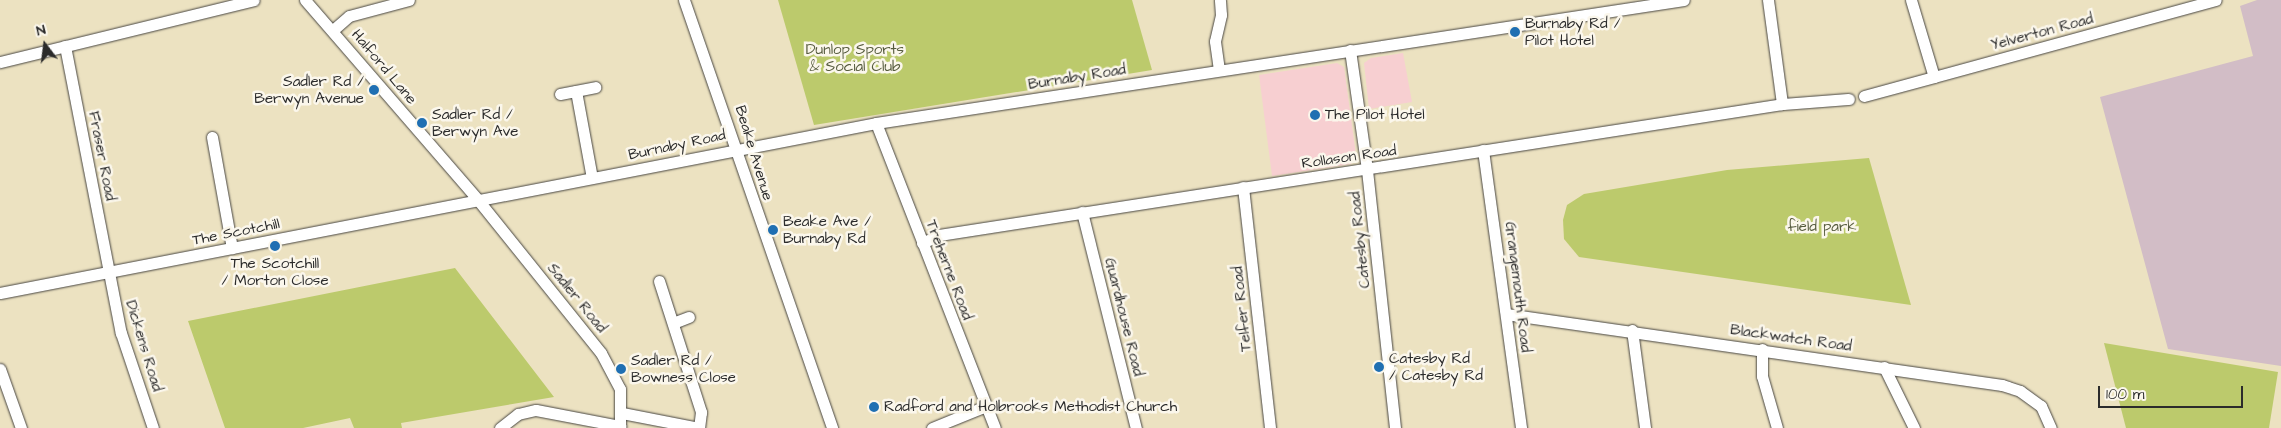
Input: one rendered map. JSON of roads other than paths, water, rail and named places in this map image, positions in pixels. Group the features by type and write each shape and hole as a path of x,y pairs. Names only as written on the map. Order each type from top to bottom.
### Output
{"street":[{"path":"0,62 254,0"},
{"name":"Halford Lane","path":"305,0 334,30 478,200"},
{"path":"334,30 349,16 409,0"},
{"name":"Beake Avenue","path":"684,0 737,148 832,428"},
{"path":"1219,70 1215,27 1221,15 1220,0"},
{"name":"Burnaby Road","path":"478,200 737,148 876,123 1684,0"},
{"path":"1768,0 1782,104"},
{"path":"1911,0 1934,78"},
{"name":"Yelverton Road","path":"1864,96 2216,0"},
{"name":"Fraser Road","path":"65,46 108,272"},
{"name":"Catesby Road","path":"1350,50 1367,170 1395,428"},
{"path":"560,94 594,87"},
{"path":"576,91 592,178"},
{"name":"Rollason Road","path":"922,243 939,235 1082,212 1367,170 1483,150 1782,104 1849,99"},
{"name":"Treherne Road","path":"876,123 994,428"},
{"path":"212,137 232,248"},
{"name":"Grangemouth Road","path":"1483,150 1521,428"},
{"name":"Telfer Road","path":"1243,187 1270,428"},
{"name":"The Scotchill","path":"0,293 478,200"},
{"name":"Sadler Road","path":"478,200 601,353 619,386 622,413 620,427"},
{"name":"Guardhouse Road","path":"1082,212 1136,428"},
{"name":"Dickens Road","path":"108,272 121,333 153,428"},
{"path":"622,413 699,428 701,412 659,281"},
{"name":"Blackwatch Road","path":"1506,314 1632,330 1993,383 2020,391 2041,406 2051,428"},
{"path":"673,323 689,317"},
{"path":"1632,330 1645,428"},
{"path":"1762,349 1762,376 1777,428"},
{"path":"1884,367 1914,428"},
{"path":"0,369 21,428"},
{"path":"932,428 986,406"},
{"path":"500,428 518,414 536,410 620,427"}],"place":[{"name":"Burnaby Rd / Pilot Hotel","path":"1515,32"},
{"name":"Sadler Rd / Berwyn Avenue","path":"374,90"},
{"name":"The Pilot Hotel","path":"1315,115"},
{"name":"Sadler Rd / Berwyn Ave","path":"422,123"},
{"name":"Beake Ave / Burnaby Rd","path":"773,230"},
{"name":"The Scotchill / Morton Close","path":"275,246"},
{"name":"Catesby Rd / Catesby Rd","path":"1379,367"},
{"name":"Sadler Rd / Bowness Close","path":"621,369"},
{"name":"Radford and Holbrooks Methodist Church","path":"874,407"}],"park label":[{"name":"Dunlop Sports & Social Club","path":"855,58"},
{"name":"field park","path":"1822,227"}]}
